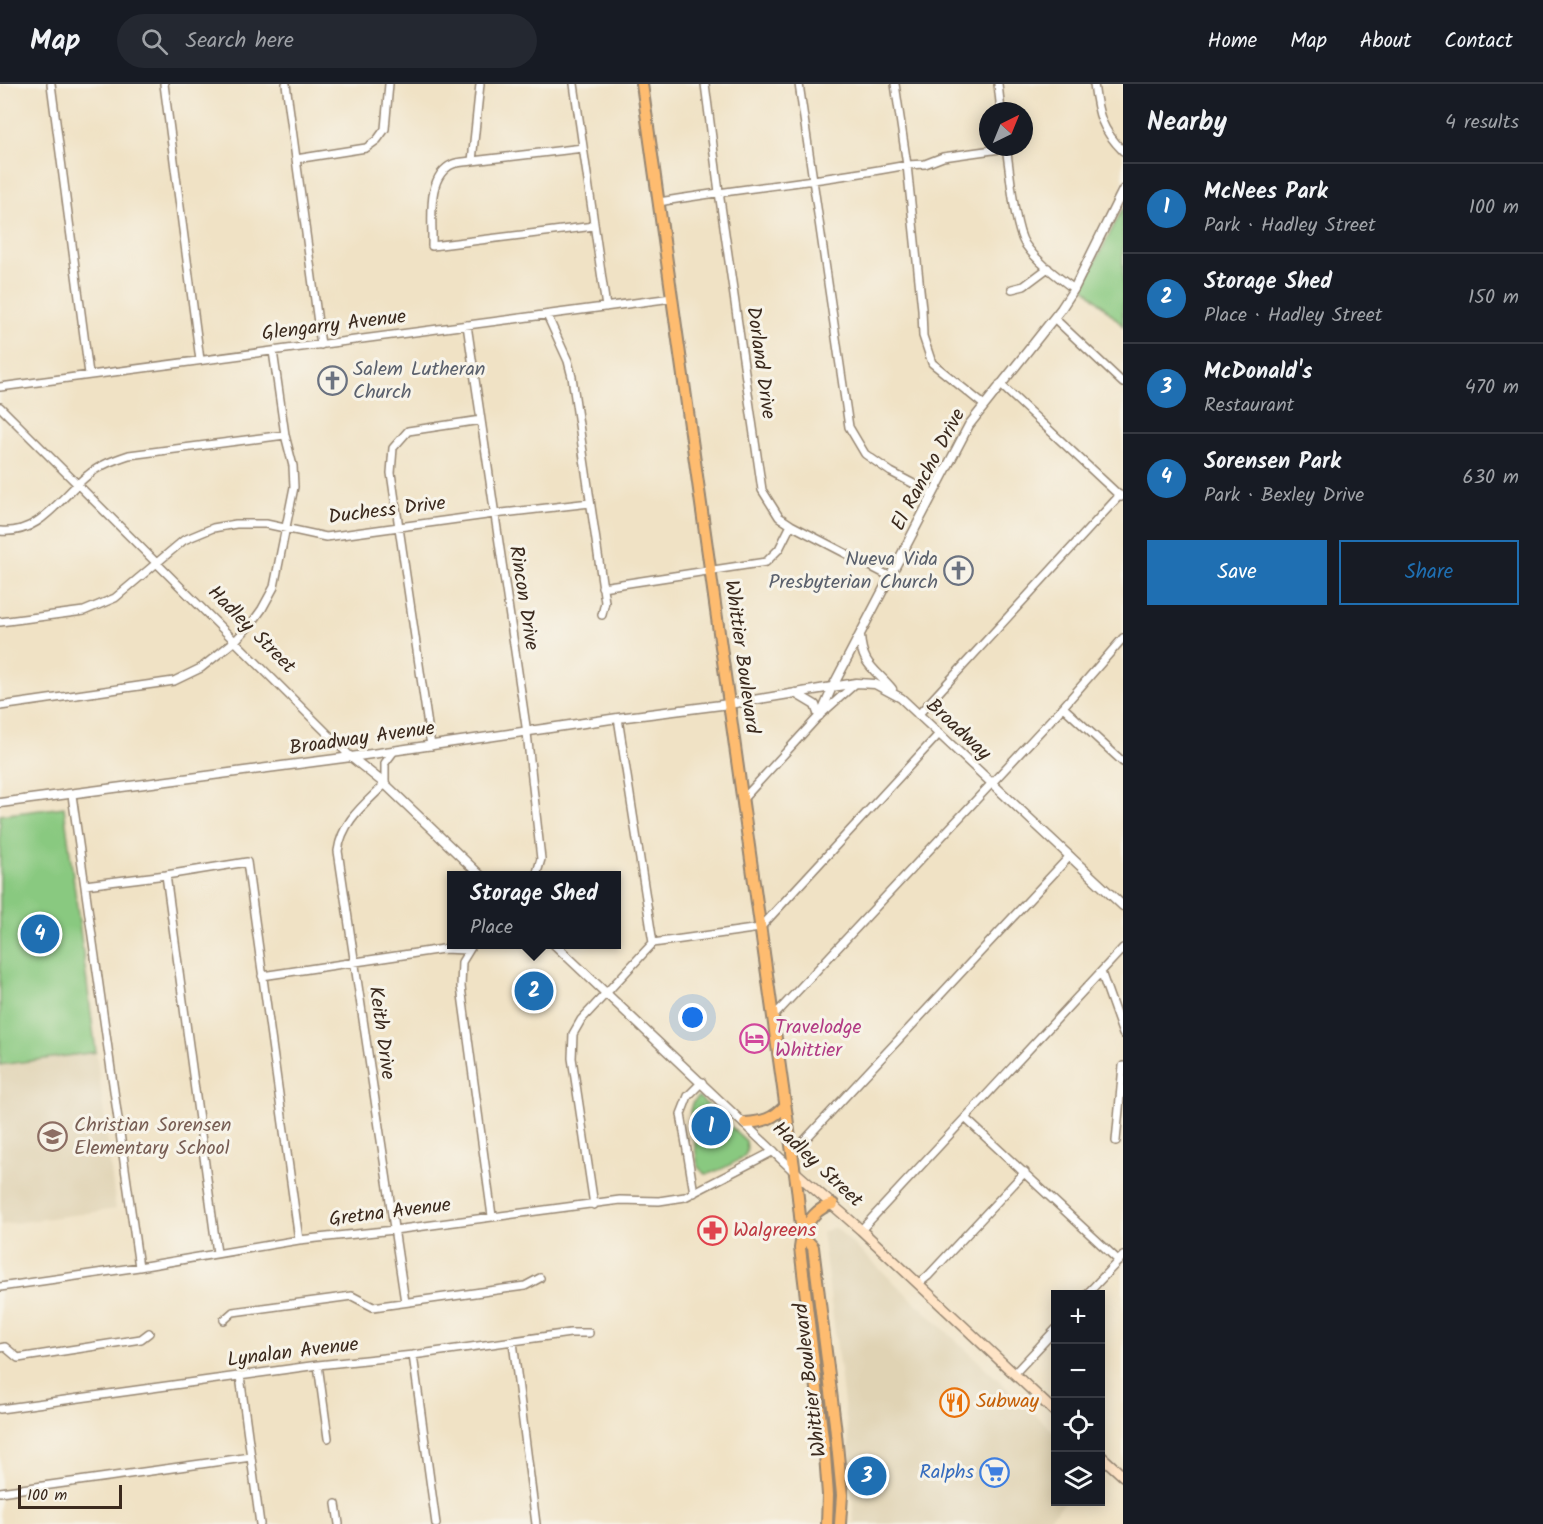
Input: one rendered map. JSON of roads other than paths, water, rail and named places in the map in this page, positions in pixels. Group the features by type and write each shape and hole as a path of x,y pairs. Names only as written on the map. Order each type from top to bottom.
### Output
{"main road":[{"name":"Whittier Boulevard","path":"642,84 794,1170 802,1235 800,1248 802,1269 828,1495 827,1524"},
{"path":"745,1123 762,1122 776,1116 785,1106"},
{"name":"Hadley Street","path":"794,1170 1051,1408"},
{"path":"802,1235 816,1211 832,1204"},
{"name":"Whittier Boulevard","path":"802,1235 813,1247 836,1425 842,1495 840,1524"},
{"path":"802,1269 809,1273 819,1294"},
{"path":"814,1369 821,1375 827,1416 836,1425"},
{"path":"821,1426 828,1430 833,1458 839,1467"},
{"path":"1105,1459 1123,1476"}],"street":[{"path":"51,84 89,374"},
{"path":"164,84 200,360"},
{"path":"286,84 321,345"},
{"path":"296,159 366,148 377,140 385,129 389,84"},
{"path":"472,161 480,84"},
{"path":"574,84 606,307"},
{"name":"Dorland Drive","path":"705,84 762,490 779,517 891,577"},
{"path":"800,84 849,427 865,454 891,472 933,494"},
{"path":"895,84 907,165 923,336 932,363 984,405"},
{"path":"998,84 1000,102"},
{"path":"1095,84 1101,121 1111,138 1123,151"},
{"path":"583,148 454,163 444,170 436,181 433,191 432,246 594,226"},
{"path":"659,202 926,164 944,157 979,152"},
{"path":"1007,156 1019,231 1026,244 1048,268 1074,289"},
{"name":"El Rancho Drive","path":"819,716 969,425 1054,318 1074,289 1123,190"},
{"path":"1011,289 1024,286 1048,268"},
{"name":"Glengarry Avenue","path":"0,387 672,298"},
{"path":"547,315 568,361 572,377 602,586 604,602 602,615"},
{"path":"1054,318 1123,383"},
{"name":"Rincon Drive","path":"467,325 527,733 541,859 537,871"},
{"path":"0,706 174,681 201,668 236,640 262,609 274,587 294,487 293,466 285,435 273,351"},
{"path":"918,715 1121,497 1000,384"},
{"name":"Hadley Street","path":"0,406 351,757 385,784 476,871"},
{"path":"431,746 391,473 393,448 408,430 481,420"},
{"path":"0,531 19,530 30,526 45,517 86,476 103,465 129,455 285,435"},
{"name":"Duchess Drive","path":"0,622 94,608 115,598 184,540 213,528 236,524 267,524 326,537 590,503"},
{"path":"602,586 766,562 779,549 792,525"},
{"path":"860,635 861,651 865,660 901,698"},
{"path":"773,1017 992,784 1123,638"},
{"name":"El Rancho Drive","path":"743,799 819,716 843,692 856,683"},
{"name":"Broadway","path":"729,704 856,683 875,684 886,688 901,698 1123,906"},
{"path":"795,693 815,705 819,716"},
{"name":"Broadway Avenue","path":"0,803 729,704"},
{"path":"1063,707 1123,762"},
{"path":"618,718 653,943"},
{"path":"594,1205 572,1044 576,1026 653,943 760,928 939,734"},
{"path":"385,784 383,772 385,763 394,751"},
{"name":"Keith Drive","path":"385,784 345,825 339,837 338,851 405,1302"},
{"path":"72,795 139,1267"},
{"path":"790,1144 801,1144 1070,856"},
{"path":"86,885 247,862 299,1240"},
{"path":"166,875 217,1253"},
{"path":"861,1230 1123,948"},
{"path":"262,976 447,949"},
{"path":"470,949 462,962 461,987 492,1216"},
{"name":"Hadley Street","path":"558,949 794,1170"},
{"path":"1101,972 1123,1034"},
{"path":"1116,1141 1123,1066"},
{"path":"694,1193 681,1114 688,1096 702,1082"},
{"path":"965,1118 1121,1259 1092,1290"},
{"name":"Gretna Avenue","path":"0,1287 139,1267 299,1240 394,1230 620,1200 658,1201 686,1197 774,1151"},
{"path":"918,1284 929,1276 1025,1172"},
{"path":"224,1320 233,1312 352,1296 373,1307 525,1286 540,1278"},
{"path":"0,1348 5,1347 18,1358 141,1339 149,1333"},
{"name":"Lynalan Avenue","path":"0,1409 318,1365 413,1355 570,1333 590,1333"},
{"path":"1014,1374 1051,1334"},
{"path":"513,1342 536,1524"},
{"path":"413,1355 436,1524"},
{"path":"318,1365 328,1438"},
{"path":"240,1376 260,1524"},
{"path":"0,1492 251,1456"},
{"path":"336,1504 339,1524"}],"place":[{"name":"Salem Lutheran Church","path":"332,381"},
{"name":"Nueva Vida Presbyterian Church","path":"959,571"},
{"name":"Sorensen Park","path":"40,934"},
{"name":"Storage Shed","path":"534,991"},
{"name":"Travelodge Whittier","path":"754,1039"},
{"name":"McNees Park","path":"711,1126"},
{"name":"Christian Sorensen Elementary School","path":"53,1137"},
{"name":"Walgreens","path":"712,1231"},
{"name":"Subway","path":"955,1402"},
{"name":"Ralphs","path":"995,1473"},
{"name":"McDonald's","path":"867,1476"}]}
